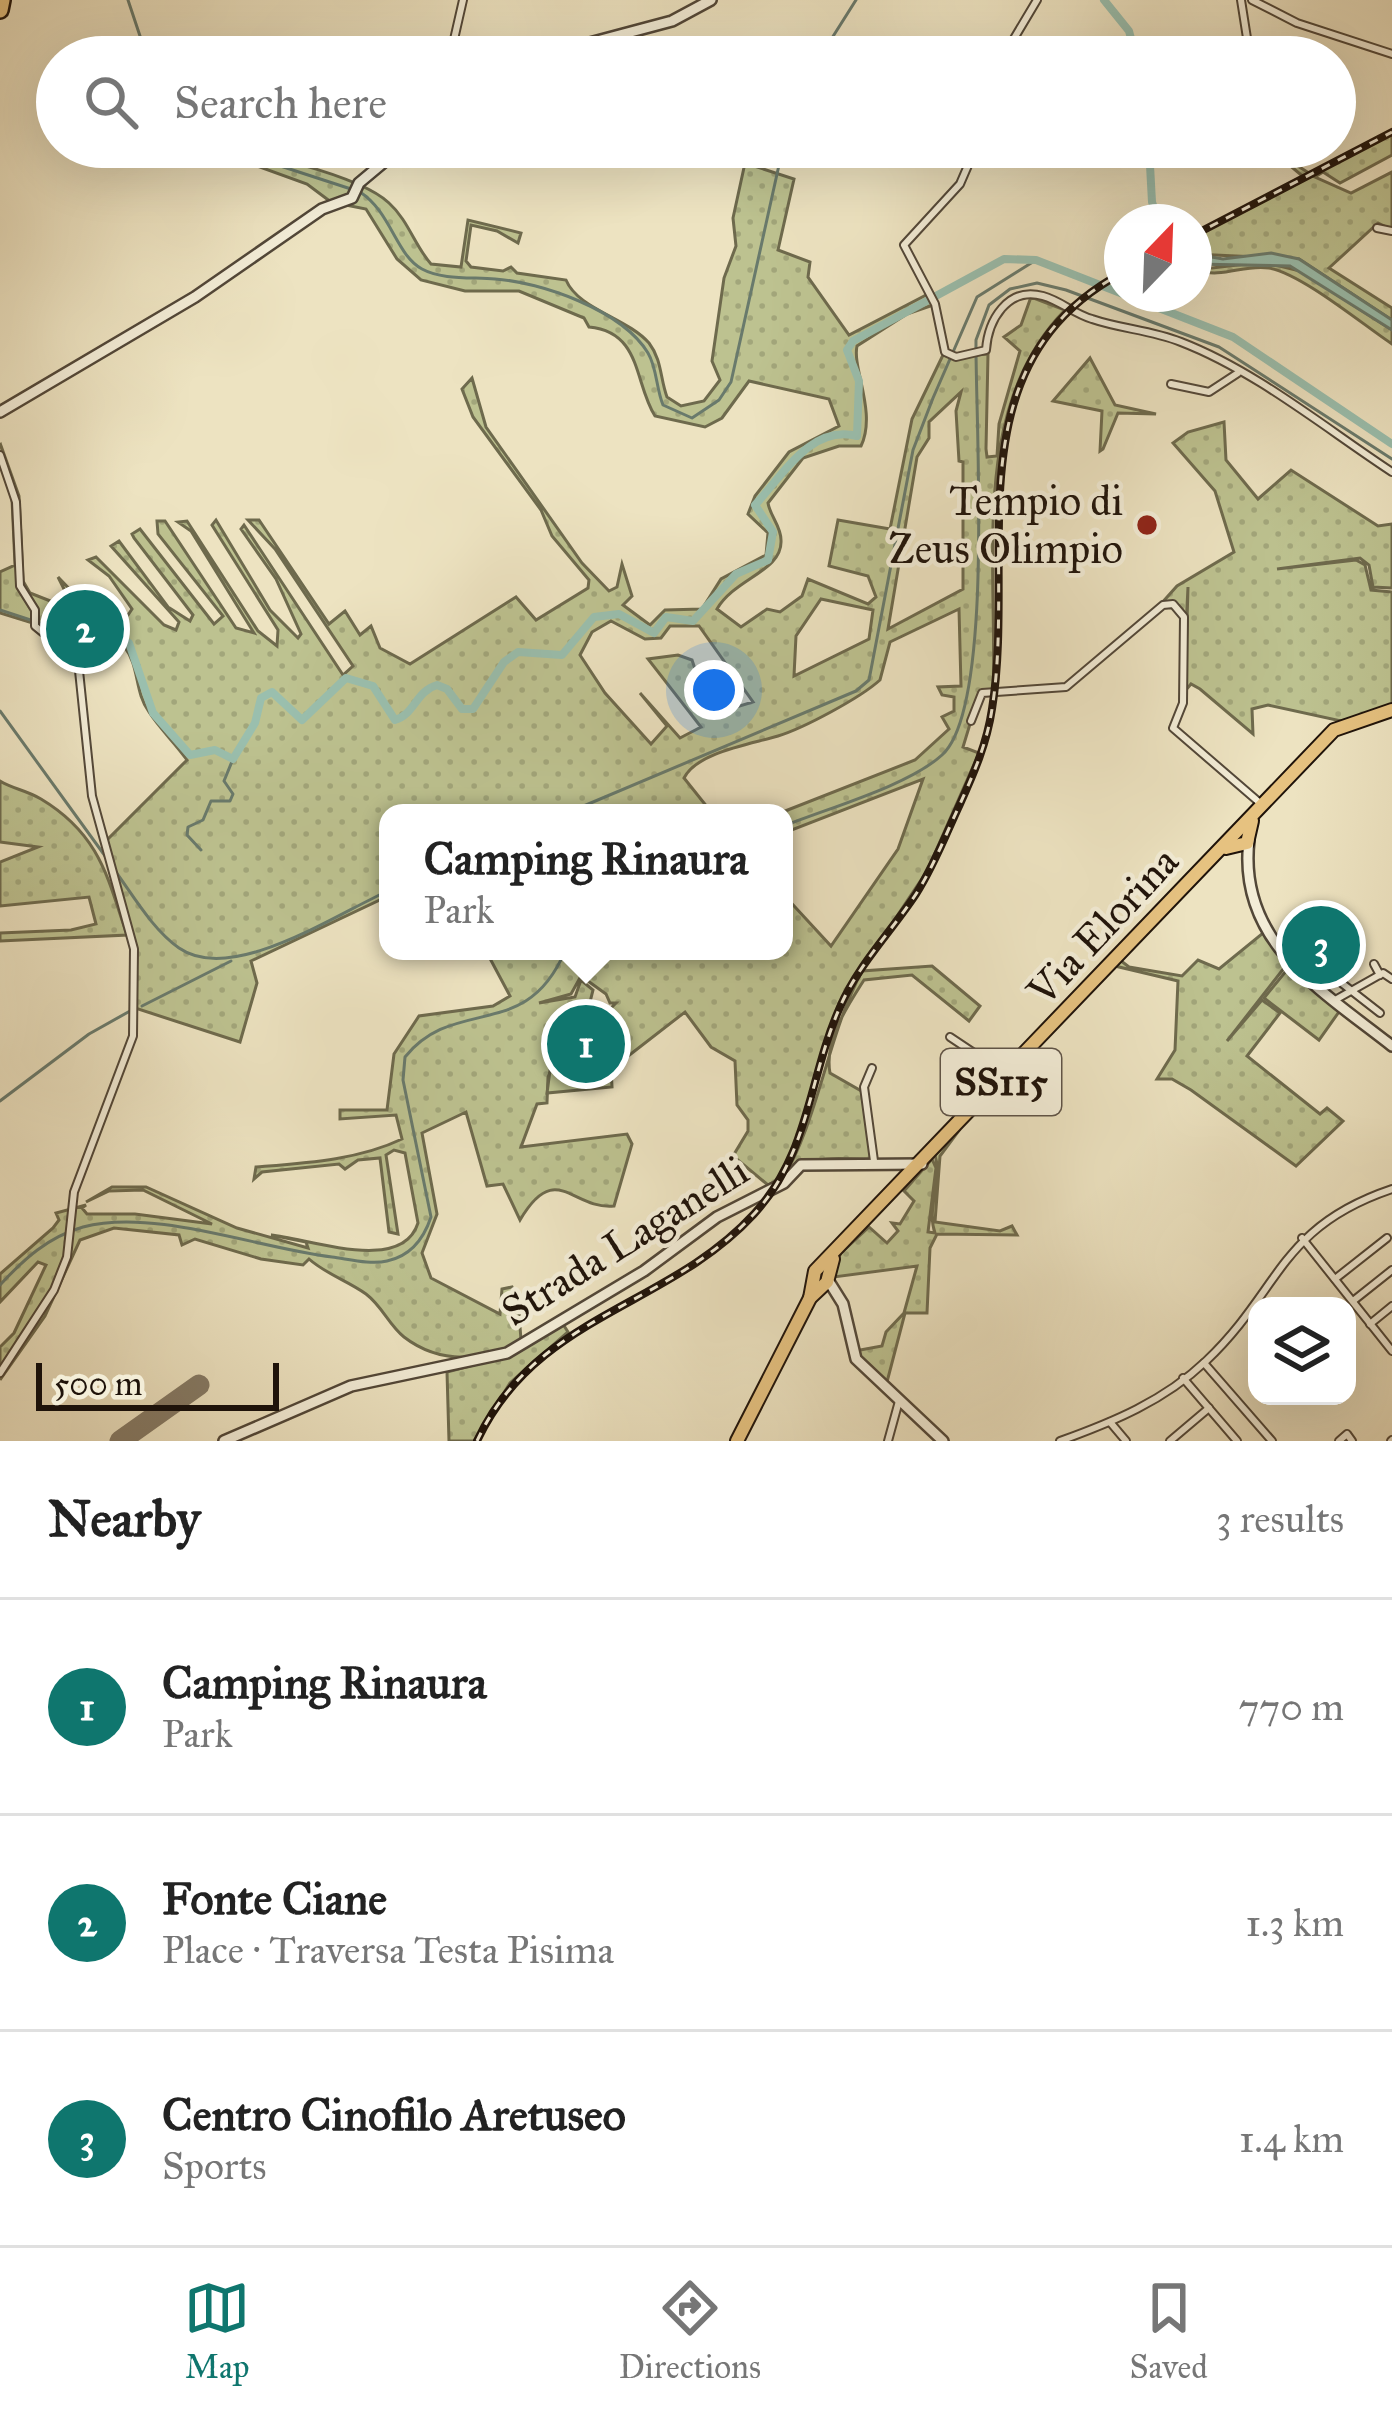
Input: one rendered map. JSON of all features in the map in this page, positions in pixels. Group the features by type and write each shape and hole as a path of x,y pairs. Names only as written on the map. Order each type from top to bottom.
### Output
{"highway":[{"path":"0,10 2,0"}],"main road":[{"path":"1243,838 1263,805 1342,724 1392,710"},
{"name":"Via Elorina","path":"822,1279 833,1258 1168,905 1223,849 1243,838"},
{"path":"737,1441 822,1279"}],"street":[{"path":"455,36 463,0"},
{"path":"616,36 672,21 711,0"},
{"path":"1016,36 1037,0"},
{"path":"1240,0 1246,36"},
{"path":"1252,0 1337,36"},
{"path":"1356,42 1392,54"},
{"path":"0,412 195,297 357,189 380,168"},
{"path":"967,168 960,184 905,240 906,255 931,296 951,355 986,350 987,334 1000,309 1015,298 1036,294 1075,314 1182,343 1238,373 1392,472"},
{"path":"1377,228 1392,231"},
{"path":"1172,384 1209,392 1238,373"},
{"path":"0,455 16,502 20,586 36,622 78,661 92,796 135,961 133,1036 74,1192 68,1248 48,1304 0,1373"},
{"path":"971,722 982,693 1066,687 1163,605 1173,604 1184,617 1184,703 1173,728 1263,805"},
{"path":"1342,724 1378,718"},
{"path":"1243,838 1254,906 1266,936 1392,1046"},
{"path":"1374,964 1392,979"},
{"path":"1334,1000 1392,968"},
{"path":"1339,981 1381,1013"},
{"path":"950,1037 1006,1076"},
{"path":"872,1068 864,1087 874,1161"},
{"name":"Strada Laganelli","path":"224,1441 362,1383 507,1353 644,1271 717,1217 784,1184 801,1165 922,1164"},
{"path":"1060,1441 1144,1407 1204,1363 1302,1238 1349,1204 1391,1191"},
{"path":"1302,1238 1349,1297"},
{"path":"1335,1279 1387,1238"},
{"path":"1356,1298 1392,1270"},
{"path":"822,1279 837,1296 856,1359 941,1440"},
{"path":"1356,1306 1392,1351"},
{"path":"1370,1324 1392,1306"},
{"path":"1204,1363 1272,1441"},
{"path":"1183,1378 1237,1441"},
{"path":"887,1441 899,1401"},
{"path":"1170,1441 1209,1408"},
{"path":"1110,1422 1126,1441"},
{"path":"1339,1441 1350,1438 1355,1426"}],"shaded area":[{"path":"1392,133 1392,155 1340,183 1323,172 1315,177 1351,193 1392,172 1392,230 1378,223 1329,268 1392,308 1392,320 1299,259 1212,255 1212,228 1306,179 1293,168 1312,175 1325,168 1356,168 1356,152"},
{"path":"262,168 311,168 375,193 396,210 431,264 461,267 468,220 521,233 518,243 497,231 471,225 466,261 471,267 503,271 511,267 517,273 566,280 581,299 649,343 667,397 681,406 704,401 720,380 712,361 724,278 736,246 733,218 744,168 794,179 778,250 810,262 808,277 849,335 928,294 933,305 907,314 857,346 866,420 861,446 839,446 803,458 768,503 781,535 780,551 717,609 741,627 767,609 780,612 802,596 808,579 868,604 876,597 868,576 829,566 838,520 890,529 912,419 943,355 988,354 986,449 987,457 997,456 999,424 1020,351 1004,337 1021,325 1031,297 1065,310 1035,349 1014,393 1001,440 993,541 993,692 980,691 963,747 979,753 927,871 839,1003 804,1128 776,1182 768,1185 733,1156 748,1131 748,1120 737,1105 735,1061 711,1047 685,1012 614,1067 611,1008 616,1003 610,1003 606,994 581,976 571,994 539,1003 575,997 581,980 593,990 585,1022 575,1020 548,1077 547,1103 537,1104 521,1147 627,1134 632,1144 614,1206 554,1190 533,1202 520,1220 503,1184 487,1186 466,1112 422,1133 437,1214 422,1253 431,1278 500,1314 502,1289 512,1287 518,1300 521,1340 478,1356 432,1352 404,1337 366,1294 309,1259 303,1265 261,1259 195,1239 182,1245 179,1235 114,1228 80,1240 45,1316 0,1380 53,1297 65,1256 53,1289 0,1370 0,1347 14,1333 46,1265 38,1262 0,1302 0,1274 53,1228 59,1220 56,1213 86,1205 82,1208 87,1214 135,1214 212,1224 143,1190 109,1191 86,1202 112,1187 146,1187 237,1228 308,1248 306,1242 271,1235 354,1250 394,1247 409,1238 418,1223 405,1153 394,1150 386,1155 398,1234 389,1232 380,1158 358,1160 345,1169 339,1164 262,1172 254,1179 256,1167 350,1156 402,1139 396,1115 340,1119 340,1110 387,1110 394,1054 419,1016 493,1006 510,996 491,960 793,960 793,905 831,946 898,849 923,779 793,830 793,808 915,760 949,729 942,717 954,711 954,697 942,695 938,687 961,686 959,609 890,642 880,680 846,704 789,732 726,750 691,769 684,778 705,804 379,804 379,900 251,961 257,983 240,1042 135,1008 137,953 106,841 187,760 144,704 124,646 114,647 97,670 36,624 0,613 0,572 15,565 12,499 0,460 11,489 19,542 17,583 38,619 21,584 18,502 0,443 19,496 23,581 30,593 68,608 72,605 58,577 83,603 128,615 132,609 109,576 88,560 96,557 164,625 176,630 179,622 111,546 119,541 168,607 190,621 193,615 134,538 132,534 140,529 214,624 223,616 158,534 157,521 165,521 236,628 254,633 191,531 178,522 187,521 258,631 277,646 278,630 212,525 216,520 270,610 298,638 301,634 276,579 241,529 244,525 343,675 353,666 275,549 248,520 259,520 329,624 345,611 360,635 371,626 380,648 410,664 516,597 536,620 588,588 589,580 552,536 541,510 473,417 462,389 472,378 486,427 582,563 609,591 617,587 622,564 632,596 623,605 650,625 665,610 702,609 721,579 766,555 768,533 748,514 755,496 789,452 839,426 829,399 749,381 722,418 705,427 655,416 634,361 619,338 519,291 465,291 421,280 397,259 366,209 331,202 307,184","holes":["961,392 956,411 959,461 963,462 963,589 888,629 917,457 929,438 929,422","821,599 873,610 869,639 794,676 796,636","611,621 645,639 661,638 670,626 699,626 753,702 720,712 702,690 692,660 678,655 648,659 701,727 680,738 640,693 667,726 651,744 605,693 580,655 592,632"]},
{"path":"1271,253 1299,259 1392,320 1392,330 1290,266 1212,264 1212,257"},
{"path":"1263,262 1300,271 1392,330 1392,344 1283,272 1259,267 1215,273 1212,268"},
{"path":"1090,358 1115,405 1156,414 1118,413 1100,451 1102,411 1053,401"},
{"path":"1224,422 1226,460 1258,499 1291,470 1378,526 1392,524 1392,588 1373,587 1369,565 1360,558 1277,569 1356,560 1365,565 1371,590 1392,592 1392,708 1341,721 1268,705 1252,709 1253,734 1200,689 1191,684 1185,691 1188,587 1186,627 1182,609 1173,602 1160,605 1177,586 1234,552 1215,491 1173,443 1188,432"},
{"path":"0,781 41,799 90,843 127,935 0,941 0,933 71,930 96,924 89,897 0,906 0,862 38,847 0,842"},
{"path":"1263,933 1288,963 1227,1041 1262,1000 1280,1013 1247,1056 1320,1114 1327,1108 1343,1121 1296,1166 1191,1090 1172,1079 1157,1079 1175,1050 1178,981 1115,966 1120,960 1129,967 1182,976 1198,960 1219,969"},
{"path":"1291,965 1341,1009 1319,1040 1264,998"},
{"path":"932,966 980,1006 969,1021 912,975 864,980 843,1016 862,971"},
{"path":"575,1020 609,1026 612,1087 547,1093 551,1063"},
{"path":"830,1054 830,1073 863,1092 872,1159 809,1162 780,1184 805,1132"},
{"path":"960,1129 940,1156 935,1222 1000,1231 1012,1226 1017,1235 937,1234 930,1248 927,1313 905,1313 887,1382 855,1351 882,1346 886,1332 904,1313 917,1266 834,1277 831,1272 841,1253 869,1227 887,1243 898,1231 892,1223 900,1224 914,1201 904,1191 932,1159 936,1168 928,1232 935,1233 932,1214 937,1174 935,1155"},
{"path":"561,1321 568,1332 510,1383 474,1441 449,1441 447,1372 500,1358"}],"waterway":[{"path":"128,0 140,36"},
{"path":"833,36 856,0"},
{"path":"1104,0 1130,36"},
{"path":"286,168 351,189"},
{"path":"360,192 422,269 514,281 557,292 620,324 648,353 663,405 692,418 719,400 731,382 778,168"},
{"path":"1150,168 1153,204"},
{"path":"88,631 103,641 129,643 153,713 190,755 215,750 233,759 255,723 261,698 272,692 302,720 346,678 373,686 395,720 437,685 447,689 462,709 473,709 504,662 518,652 562,655 594,617 619,614 654,633 666,617 693,621 736,574 768,560 773,532 755,505 786,468 825,438 857,436 859,381 847,350 853,341 1004,259 1036,260 1233,337 1392,444"},
{"path":"588,804 856,691 869,680 913,450 933,398 977,297 1036,260"},
{"path":"793,823 909,777 942,755 959,727 976,624 976,340 989,305 1010,289 1037,283 1066,290 1219,347 1392,459"},
{"path":"0,610 58,629 82,627"},
{"path":"0,711 108,860"},
{"path":"201,850 187,835 188,827 203,820 211,801 230,801 233,794 224,781 233,759"},
{"path":"113,868 160,931 179,948 201,957 227,958 284,942 379,896"},
{"path":"0,1285 48,1243 83,1227 111,1222 174,1226 360,1261 381,1262 403,1255 420,1239 431,1217 403,1080 405,1057 446,1027 510,1009 531,998 560,960"},
{"path":"142,1006 231,961"},
{"path":"0,1101 89,1034 130,1011"}],"runway":[{"path":"120,1441 199,1385"}],"railway":[{"path":"1356,151 1392,132"},
{"path":"1212,226 1323,168"},
{"path":"477,1441 502,1399 533,1365 568,1338 720,1246 754,1214 787,1166 840,1007 922,883 983,746 998,650 1002,467 1012,411 1033,358 1068,312 1104,286"}],"place":[{"name":"Tempio di Zeus Olimpio","path":"1147,525"},
{"name":"Fonte Ciane","path":"85,629"},
{"name":"Centro Cinofilo Aretuseo","path":"1321,945"},
{"name":"Camping Rinaura","path":"586,1044"}]}
